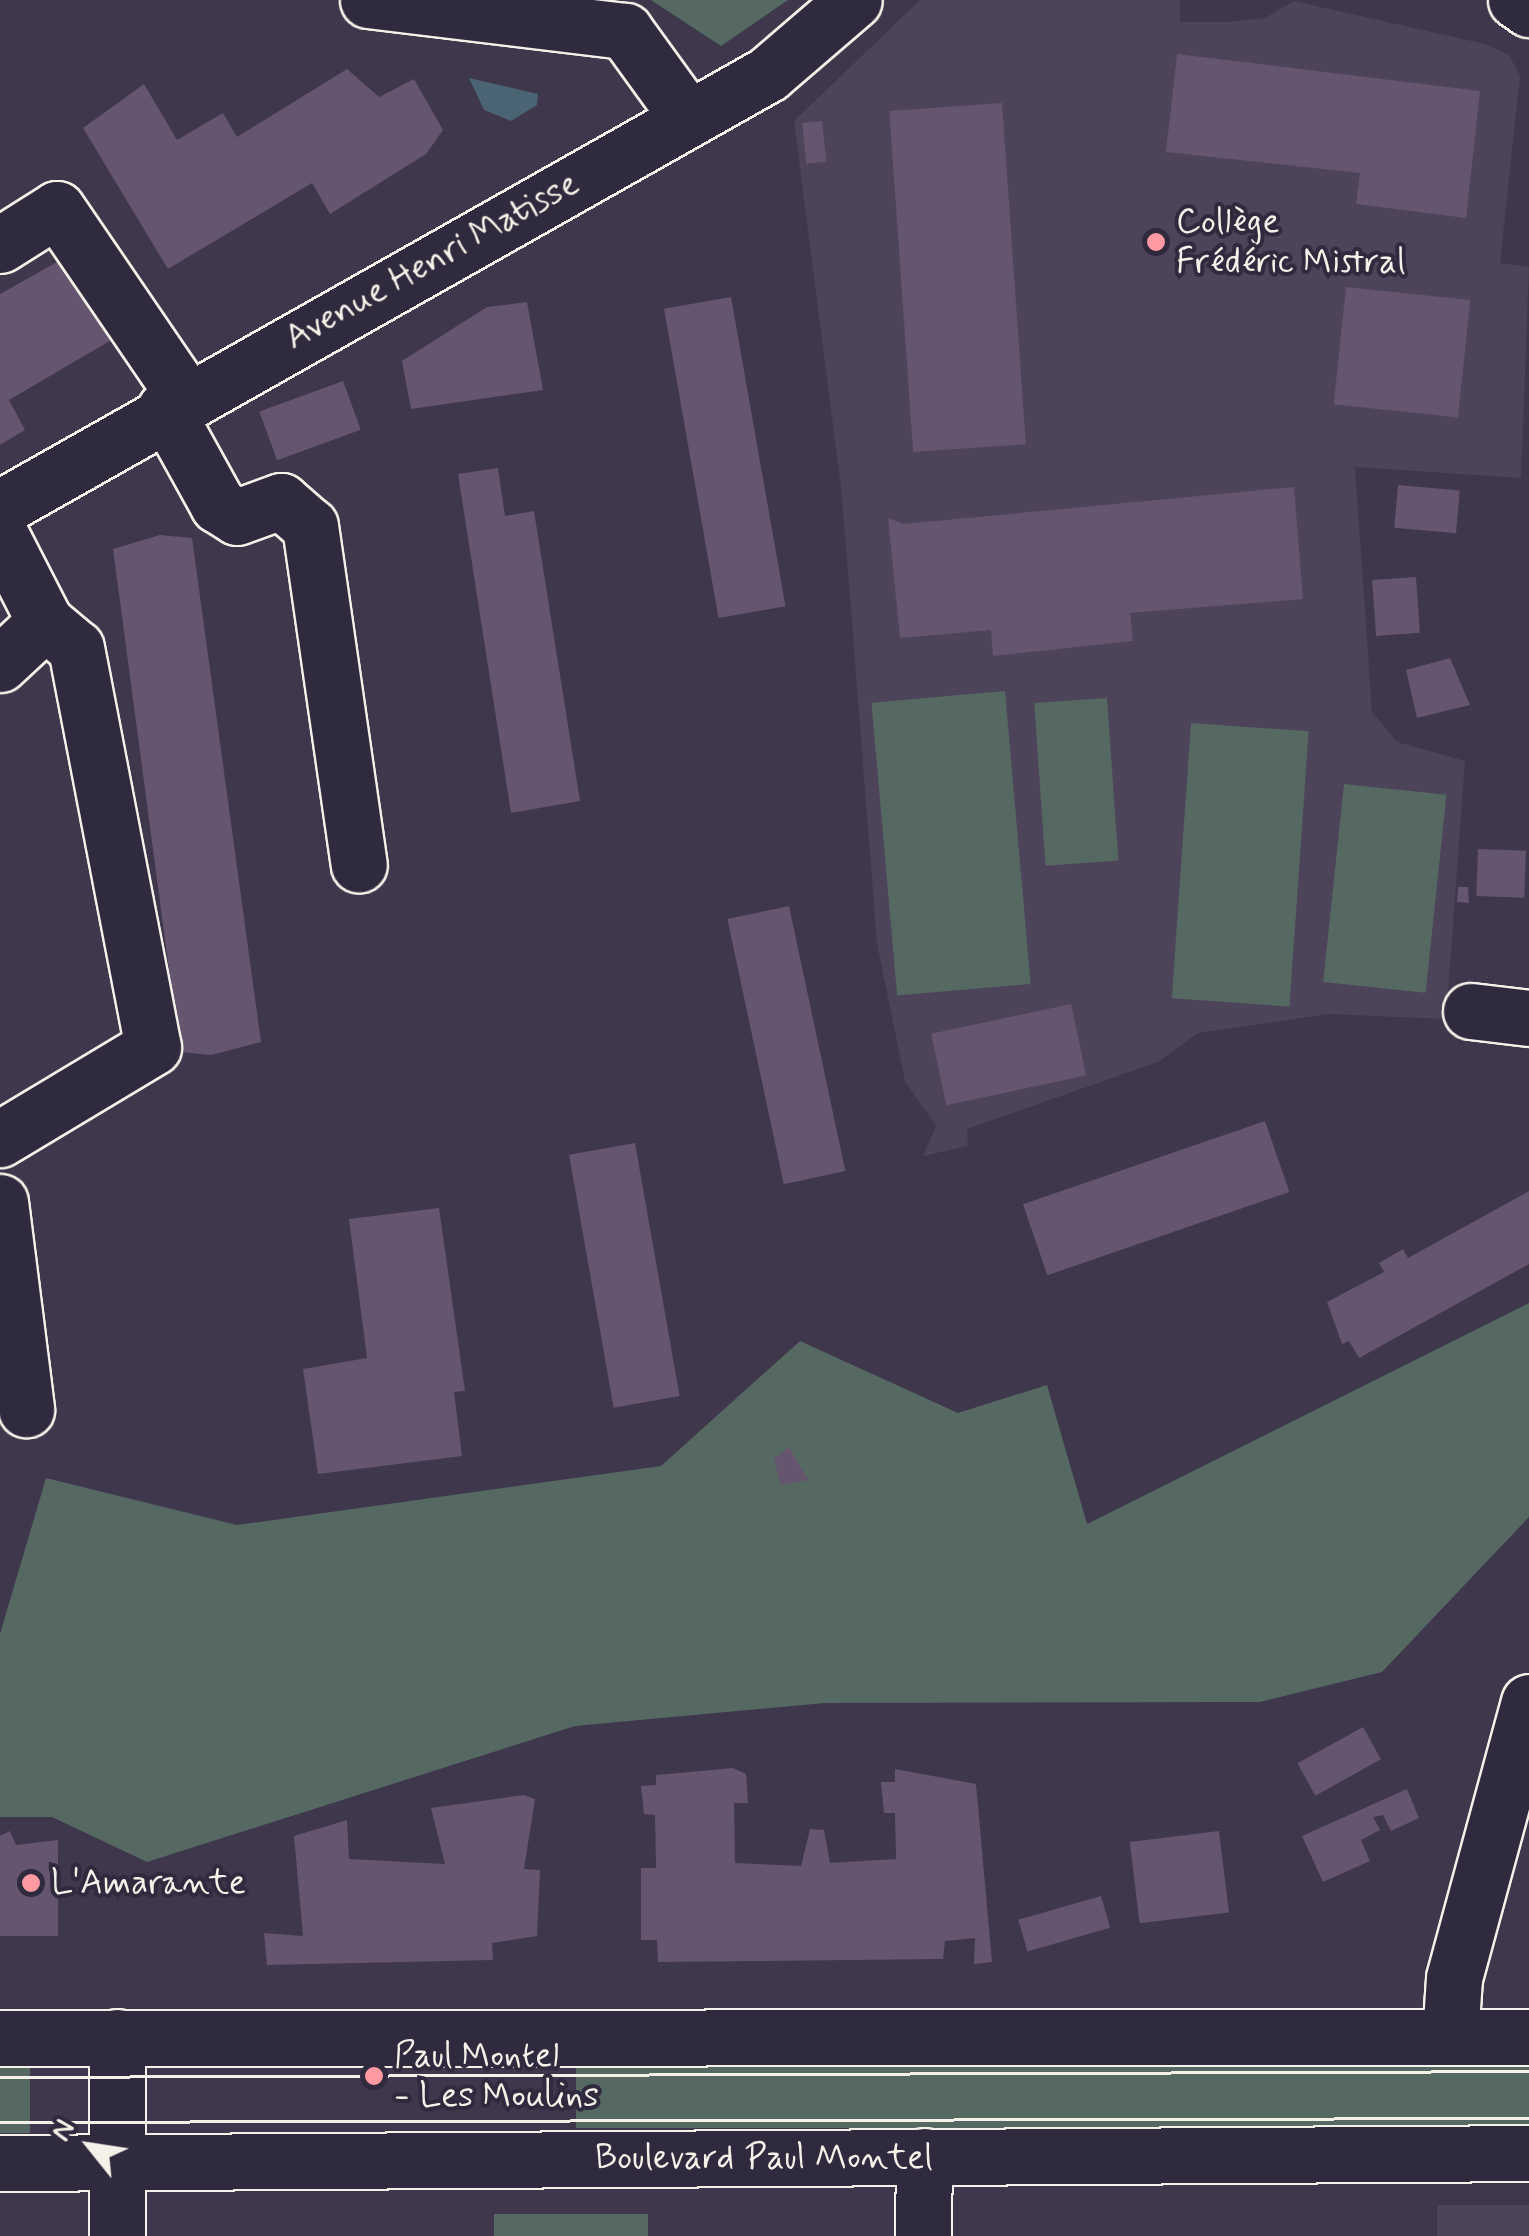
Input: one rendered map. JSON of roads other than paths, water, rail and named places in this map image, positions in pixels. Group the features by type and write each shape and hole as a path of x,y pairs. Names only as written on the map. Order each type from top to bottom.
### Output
{"main road":[{"path":"368,0 625,31 688,118"},
{"name":"Avenue Henri Matisse","path":"0,508 175,403 688,118 805,48 854,0"},
{"path":"1516,0 1529,9"},
{"path":"0,245 57,209 175,403 218,504 236,518 281,501 310,526 359,864"},
{"path":"0,534 45,622 76,648 153,1047 0,1138"},
{"path":"0,664 45,622"},
{"path":"1471,1011 1529,1018"},
{"path":"0,1202 26,1409"},
{"path":"1450,2038 1454,1978 1529,1702"},
{"path":"117,2236 118,2037"},
{"path":"0,2038 1529,2038"},
{"name":"Boulevard Paul Montel","path":"0,2163 1529,2153"},
{"path":"924,2156 924,2236"}],"water":[{"path":"469,78 538,94 537,105 511,121 484,110"}],"tram line":[{"path":"0,2077 1529,2071"},
{"path":"0,2122 1529,2118"}],"place":[{"name":"Collège Frédéric Mistral","path":"1156,242"},
{"name":"L'Amarante","path":"31,1883"},
{"name":"Paul Montel - Les Moulins","path":"374,2076"}]}
